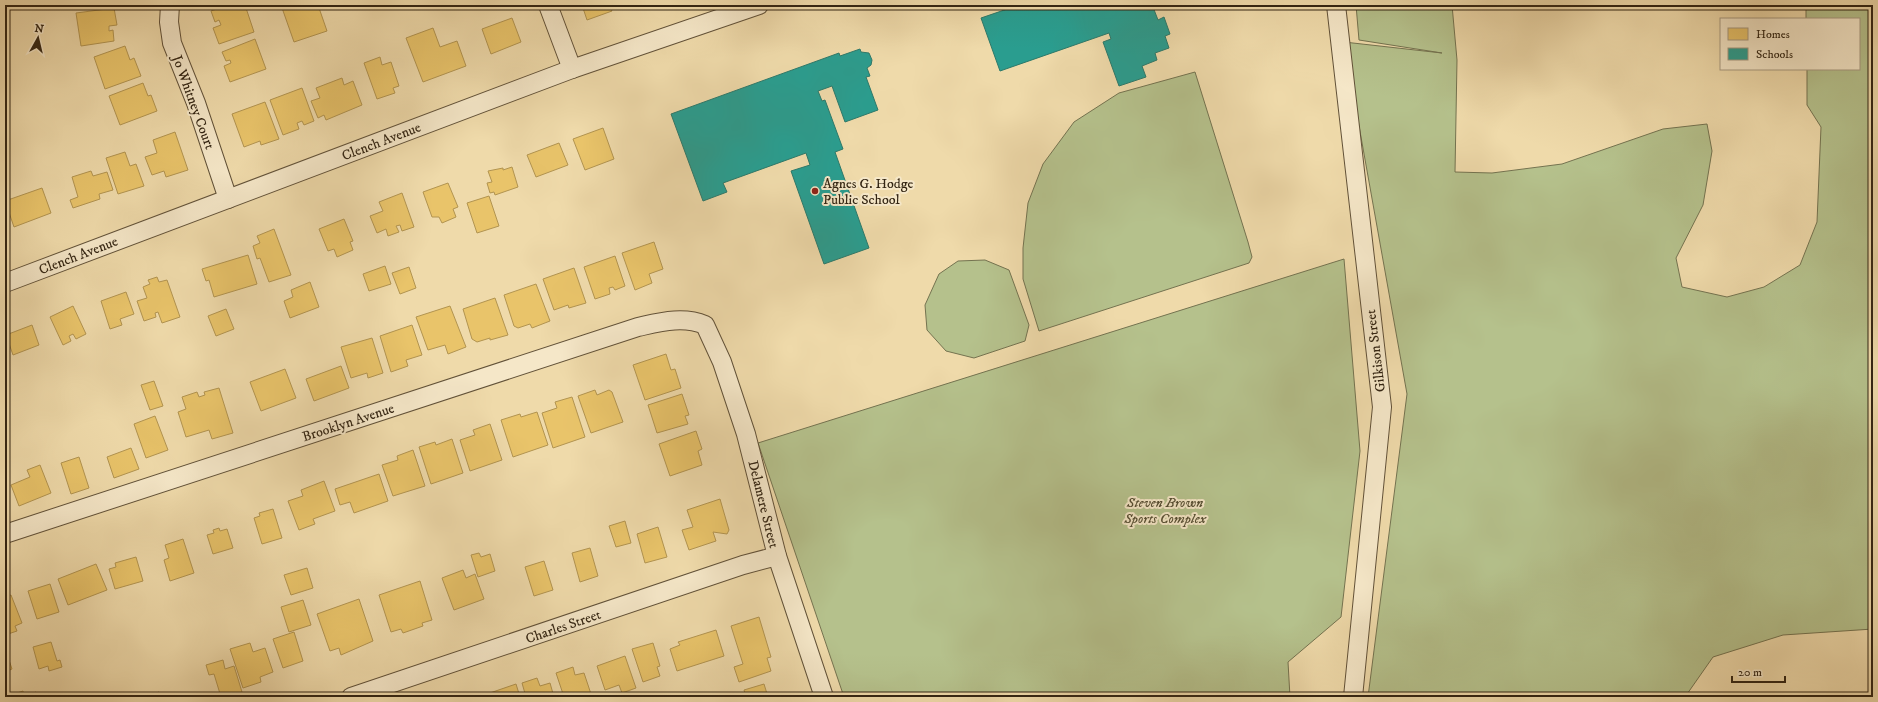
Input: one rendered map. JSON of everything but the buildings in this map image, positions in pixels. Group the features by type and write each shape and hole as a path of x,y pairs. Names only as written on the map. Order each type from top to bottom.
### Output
{"street":[{"name":"Jo Whitney Court","path":"170,5 169,22 172,43 196,102 228,199"},
{"path":"548,5 572,69"},
{"name":"Clench Avenue","path":"5,283 572,69 759,5"},
{"name":"Gilkison Street","path":"1336,5 1382,407 1353,697"},
{"name":"Brooklyn Avenue","path":"5,534 638,327 672,320 693,320"},
{"name":"Delamere Street","path":"693,320 705,324 722,362 746,434 777,556 824,697"},
{"name":"Charles Street","path":"351,697 735,568 777,556"}],"green space":[{"path":"1356,5 1452,5 1457,60 1455,172 1492,173 1562,164 1663,129 1707,124 1712,151 1703,205 1676,258 1682,287 1727,297 1764,287 1800,265 1817,222 1821,127 1807,105 1807,70 1860,70 1860,18 1806,18 1806,5 1873,5 1873,629 1783,635 1713,657 1685,697 1368,697 1407,394 1344,42 1442,53 1359,40"},
{"path":"1195,72 1248,242 1252,257 1249,263 1039,331 1023,279 1023,248 1028,203 1043,164 1074,122 1119,93"},
{"name":"Steven Brown Sports Complex","path":"1344,259 1360,451 1341,617 1288,662 1290,697 844,697 758,443"},
{"path":"985,260 1009,270 1029,325 1025,341 974,358 946,351 927,330 925,305 939,274 958,261"}],"place":[{"name":"Agnes G. Hodge Public School","path":"815,191"}]}
